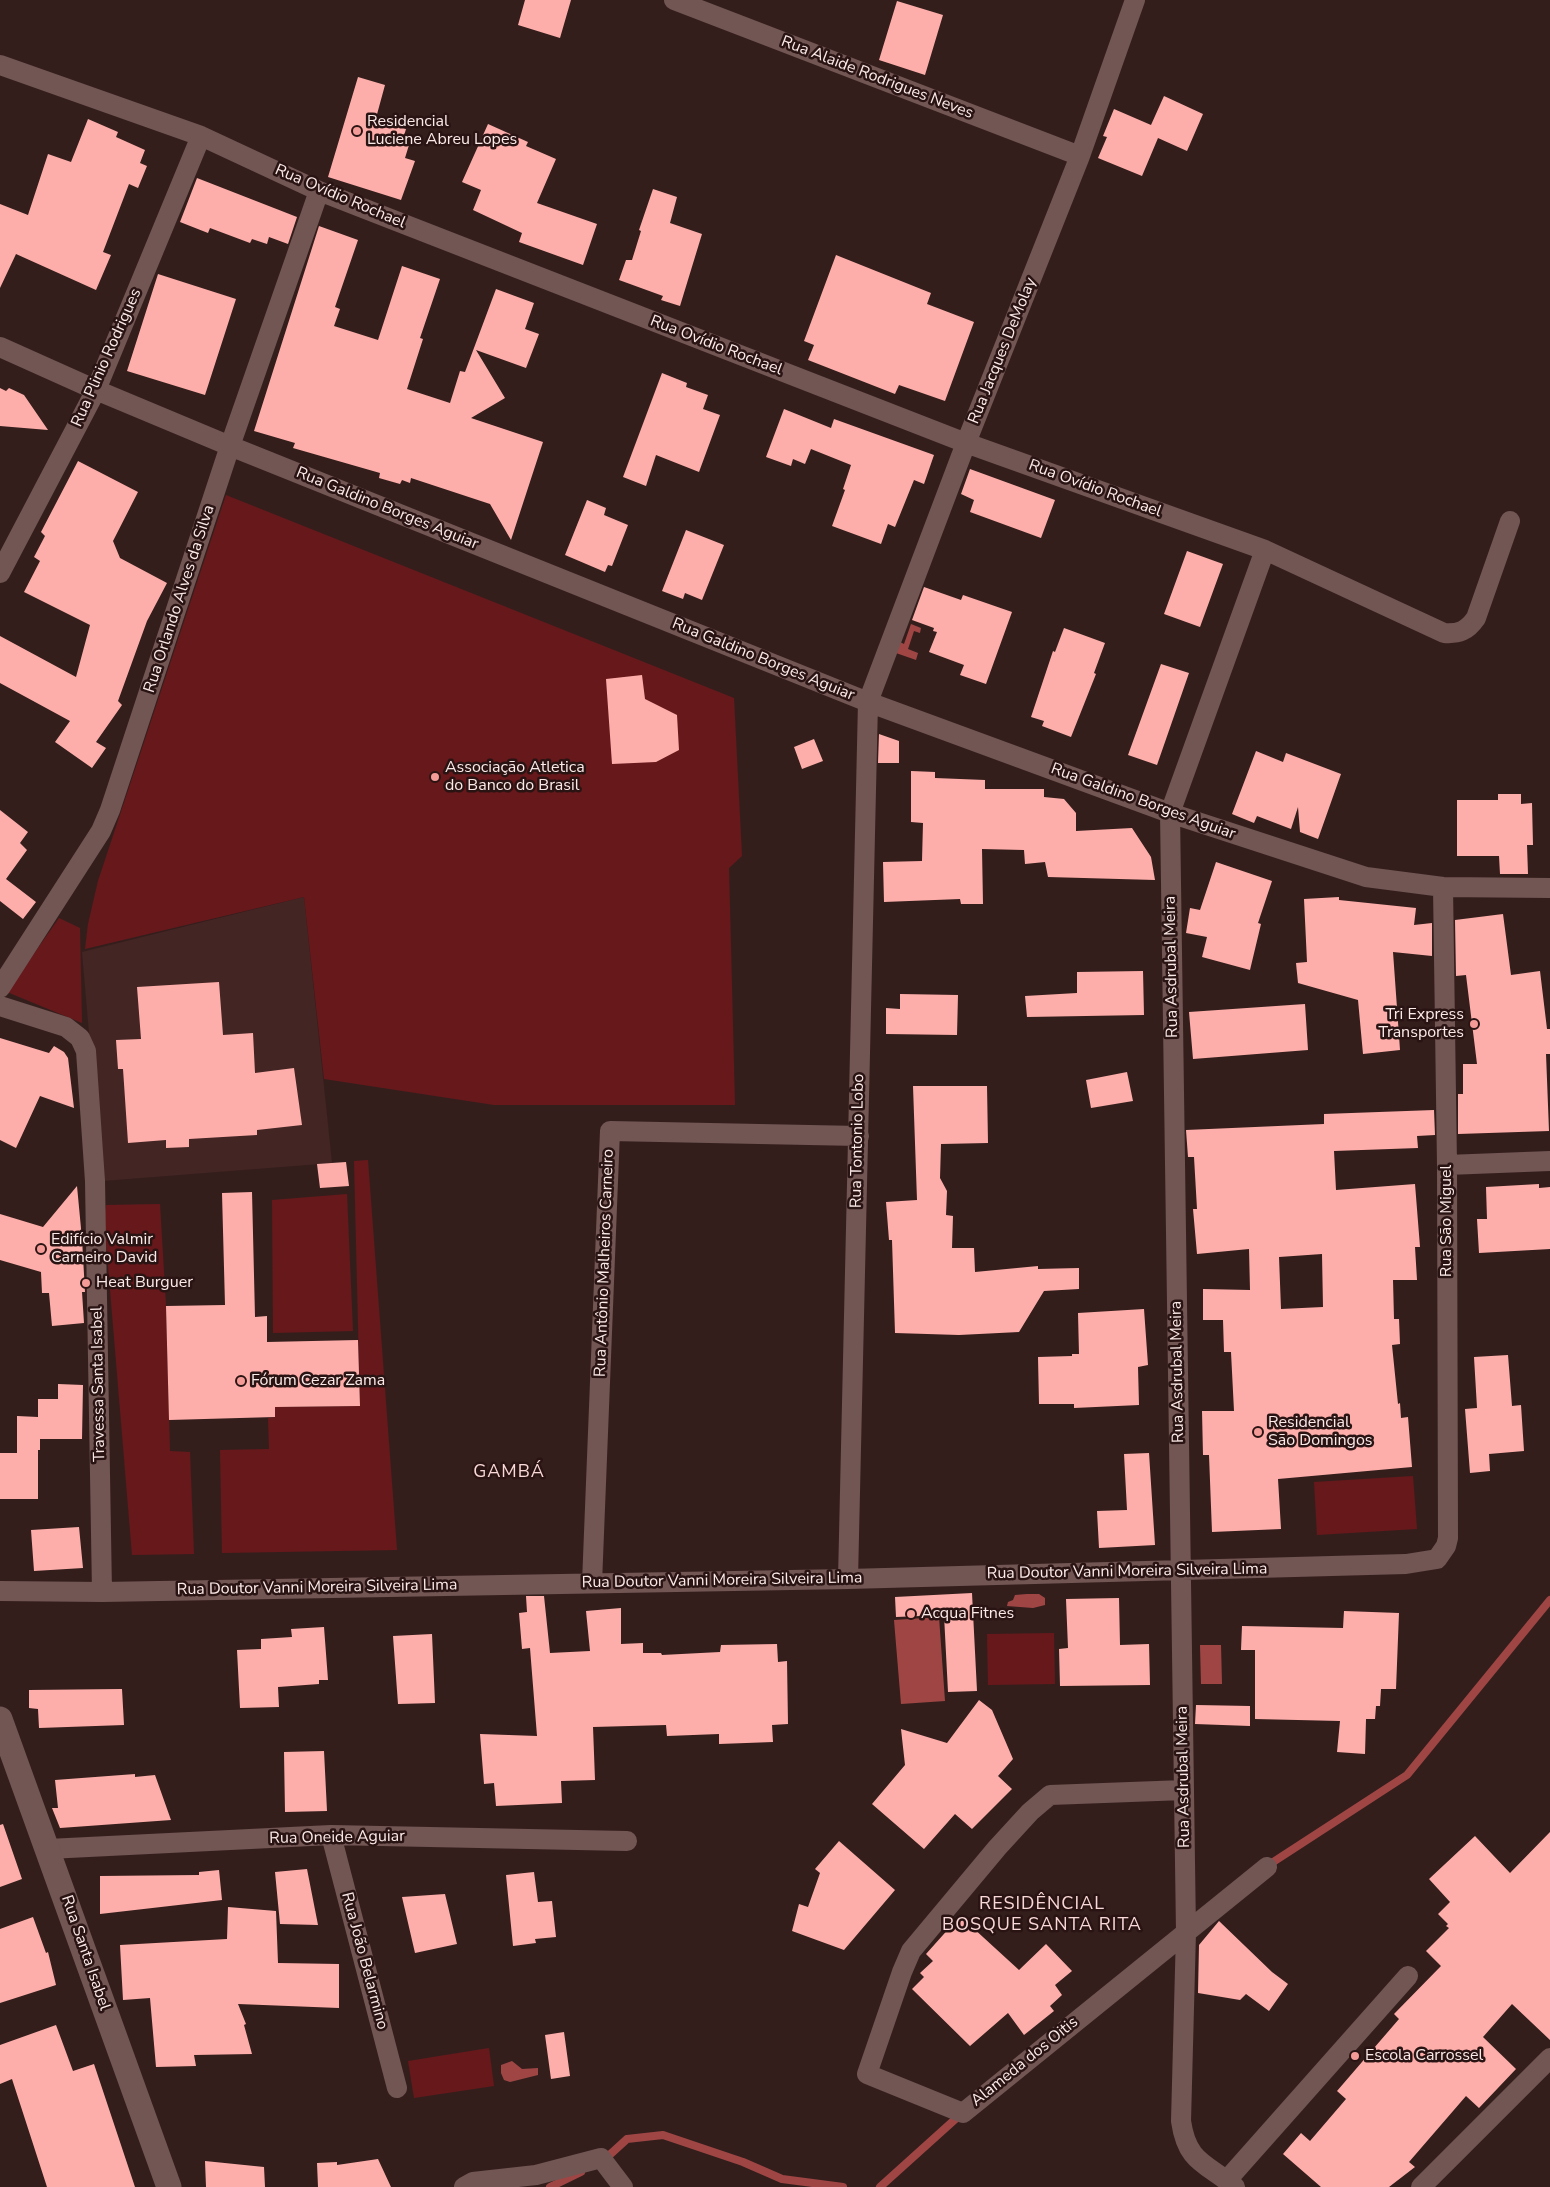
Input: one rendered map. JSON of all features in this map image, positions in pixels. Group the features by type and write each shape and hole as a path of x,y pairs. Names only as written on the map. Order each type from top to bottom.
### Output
{"street":[{"name":"Rua Alaide Rodrigues Neves","path":"674,0 1080,156"},
{"name":"Rua Jacques DeMolay","path":"868,702 966,443 1080,156 1136,0"},
{"name":"Rua Ovídio Rochael","path":"0,65 201,136 319,190 966,443 1265,550 1444,633 1454,634 1462,632 1470,627 1476,618 1510,521"},
{"name":"Rua Plinio Rodrigues","path":"0,573 96,390 201,136"},
{"name":"Rua Orlando Alves da Silva","path":"0,988 101,831 110,810 230,446 319,190"},
{"name":"Rua Galdino Borges Aguiar","path":"0,347 96,390 230,446 868,702 1170,813 1366,877 1443,887 1550,888"},
{"name":"Rua Asdrubal Meira","path":"1231,2184 1195,2158 1183,2137 1180,2121 1186,1932 1170,813 1265,550"},
{"name":"Rua Tontonio Lobo","path":"848,1579 868,702"},
{"name":"Rua São Miguel","path":"1441,1554 1448,1538 1443,887"},
{"name":"Travessa Santa Isabel","path":"0,1006 66,1026 80,1038 86,1051 95,1181 102,1592"},
{"name":"Rua Antônio Malheiros Carneiro","path":"592,1583 610,1131 858,1136"},
{"path":"1446,1165 1550,1161"},
{"name":"Rua Doutor Vanni Moreira Silveira Lima","path":"0,1591 102,1592 848,1579 1181,1571 1406,1564 1428,1562 1437,1559 1441,1554"},
{"name":"Rua Santa Isabel","path":"0,1720 169,2187"},
{"name":"Alameda dos Oitis","path":"1184,1790 1050,1795 1030,1812 997,1848 911,1951 867,2074 963,2113 1186,1932"},
{"name":"Rua Oneide Aguiar","path":"48,1849 331,1835 627,1841"},
{"name":"Rua João Belarmino","path":"331,1835 398,2088"},
{"path":"1186,1932 1267,1867"},
{"path":"1231,2184 1408,1976"},
{"path":"1421,2187 1550,2058"},
{"path":"464,2187 473,2182 536,2175 601,2158 623,2187"}],"shaded area":[{"name":"Associação Atletica do Banco do Brasil","path":"226,495 734,698 742,856 729,868 735,1105 494,1105 324,1079 304,897 85,949 88,924 98,881"},
{"path":"911,624 921,628 920,633 914,631 908,649 918,653 916,660 896,653 900,642 904,644"},
{"path":"304,897 332,1163 102,1181 82,952"},
{"path":"59,918 80,928 82,1023 7,992"},
{"path":"368,1160 397,1550 222,1553 220,1450 269,1449 268,1418 275,1417 275,1407 360,1406 354,1161"},
{"path":"347,1194 353,1331 273,1333 272,1200"},
{"path":"160,1204 166,1306 170,1451 190,1452 194,1554 132,1555 104,1217 106,1205"},
{"path":"1413,1476 1417,1529 1317,1535 1314,1482"},
{"path":"1039,1594 1045,1598 1045,1605 1033,1608 1007,1606 1008,1602 1013,1600 1015,1595"},
{"path":"939,1617 945,1701 901,1704 894,1620"},
{"path":"1054,1633 1055,1684 988,1685 987,1634"},
{"path":"1200,1645 1221,1645 1222,1684 1201,1684"},
{"path":"489,2048 494,2086 414,2098 408,2061"},
{"path":"512,2061 522,2069 538,2068 538,2075 510,2082 504,2080 501,2073 501,2065"}],"building":[{"path":"525,0 571,0 560,38 518,25"},
{"path":"897,1 943,15 925,75 879,60"},
{"path":"358,77 385,85 376,118 406,129 402,142 409,145 405,158 415,161 401,200 328,177"},
{"path":"1164,96 1203,114 1187,151 1158,138 1142,176 1098,158 1107,137 1103,136 1114,109 1151,125"},
{"path":"88,119 118,132 116,137 145,150 140,163 147,166 138,188 129,184 103,252 111,255 96,290 16,254 0,288 0,204 28,215 48,154 71,162"},
{"path":"488,124 528,142 526,146 556,159 537,203 597,224 583,265 519,242 522,233 473,210 481,190 462,182"},
{"path":"197,178 297,217 288,244 269,237 267,244 252,239 250,243 210,228 208,233 180,222"},
{"path":"653,189 677,197 670,223 702,234 680,306 661,300 663,296 619,280 626,260 632,260 641,231 639,230"},
{"path":"319,226 358,240 335,307 340,309 334,326 378,340 402,266 440,279 420,338 423,339 407,389 450,403 460,371 465,372 496,289 534,303 525,329 539,334 526,368 476,350 505,398 471,418 543,442 511,540 490,504 411,478 410,483 402,480 400,484 379,478 380,473 293,448 295,443 254,431"},
{"path":"836,255 931,293 927,304 974,322 945,401 899,385 895,394 808,360 814,345 804,341"},
{"path":"158,274 236,299 205,395 127,371"},
{"path":"662,373 687,383 686,387 708,395 703,409 720,415 699,472 656,455 646,486 623,477"},
{"path":"0,388 6,391 9,388 24,395 48,430 0,426"},
{"path":"784,409 831,428 834,419 934,455 924,484 914,480 895,527 888,524 881,544 832,526 845,490 843,489 851,465 811,449 805,464 793,459 791,466 766,457"},
{"path":"78,461 138,492 113,541 120,558 167,583 147,621 118,701 122,705 96,742 106,748 92,768 55,742 70,721 0,683 0,636 76,677 90,625 24,592 40,561 34,557 45,536 41,532"},
{"path":"970,469 1055,500 1041,538 970,512 974,500 961,494"},
{"path":"587,500 606,508 604,515 628,525 612,566 608,565 605,572 565,555"},
{"path":"686,530 724,545 702,600 685,593 683,599 662,591"},
{"path":"1187,551 1223,564 1200,627 1164,614"},
{"path":"924,587 961,600 963,595 1012,612 986,684 960,675 964,665 929,652 937,632 933,631 934,628 912,620"},
{"path":"1064,628 1105,643 1094,673 1096,674 1071,737 1042,726 1044,721 1031,717 1053,651 1055,652"},
{"path":"1161,664 1189,673 1157,765 1128,755"},
{"path":"642,675 645,699 677,715 679,750 656,762 612,764 606,679"},
{"path":"879,734 899,741 899,763 878,763"},
{"path":"814,739 823,761 802,769 794,747"},
{"path":"1256,751 1283,762 1286,753 1341,774 1318,839 1300,832 1298,807 1291,829 1257,816 1254,823 1232,814"},
{"path":"911,771 935,772 935,778 985,780 985,789 1044,789 1044,797 1064,799 1076,813 1076,831 1132,828 1151,857 1155,880 1048,877 1045,862 1025,864 1024,850 982,849 983,904 961,904 960,899 884,902 883,862 922,861 923,823 911,822"},
{"path":"1498,794 1521,794 1521,804 1532,803 1533,845 1527,845 1528,874 1500,874 1499,856 1457,856 1457,800 1498,800"},
{"path":"0,810 28,832 20,843 27,850 6,879 36,902 23,919 0,901"},
{"path":"1216,862 1272,881 1258,923 1261,924 1250,970 1202,957 1207,937 1186,933 1190,908 1200,910"},
{"path":"1339,897 1339,900 1416,908 1414,925 1432,923 1432,956 1393,952 1400,1050 1363,1054 1358,1000 1298,983 1296,963 1307,962 1304,899"},
{"path":"1503,914 1511,975 1540,971 1547,1029 1550,1029 1550,1054 1546,1054 1549,1131 1458,1134 1458,1094 1463,1094 1463,1064 1477,1064 1466,975 1456,976 1455,920"},
{"path":"1143,971 1144,1015 1027,1017 1025,996 1077,993 1077,972"},
{"path":"219,982 223,1035 253,1033 255,1073 294,1068 302,1125 257,1130 257,1135 189,1139 189,1147 166,1148 166,1140 128,1143 123,1069 118,1069 116,1040 141,1039 137,987"},
{"path":"900,994 958,995 957,1035 886,1034 886,1008 900,1009"},
{"path":"1305,1004 1308,1050 1193,1059 1189,1012"},
{"path":"0,1038 49,1053 54,1046 64,1052 68,1058 74,1108 40,1096 16,1148 0,1140"},
{"path":"1127,1072 1133,1101 1091,1108 1086,1080"},
{"path":"913,1086 987,1086 988,1143 941,1144 940,1178 947,1191 946,1215 953,1216 952,1248 974,1248 975,1272 1038,1266 1038,1269 1079,1268 1079,1289 1044,1291 1019,1332 959,1335 895,1333 892,1240 889,1240 886,1202 917,1200"},
{"path":"1434,1110 1435,1135 1417,1136 1418,1148 1334,1151 1336,1190 1415,1184 1420,1247 1415,1247 1417,1280 1393,1280 1394,1319 1399,1319 1400,1344 1392,1345 1401,1418 1408,1417 1412,1467 1278,1479 1281,1529 1212,1532 1209,1455 1203,1455 1202,1411 1234,1411 1231,1352 1224,1352 1223,1320 1203,1320 1203,1289 1250,1290 1249,1249 1197,1254 1193,1209 1197,1209 1194,1157 1188,1157 1186,1130 1324,1124 1324,1114","holes":["1322,1254 1323,1307 1281,1309 1279,1257"]},
{"path":"346,1162 349,1186 320,1188 317,1164"},
{"path":"1539,1184 1539,1188 1550,1187 1550,1249 1479,1253 1477,1219 1487,1219 1486,1187"},
{"name":"Edifício Valmir Carneiro David","path":"77,1186 85,1292 82,1292 84,1323 52,1326 49,1293 42,1293 41,1272 0,1260 0,1214 43,1227"},
{"path":"252,1192 255,1317 267,1316 267,1342 358,1340 360,1406 275,1407 275,1417 169,1420 166,1306 225,1305 222,1193"},
{"path":"1144,1309 1148,1365 1138,1367 1139,1405 1074,1408 1074,1404 1039,1404 1038,1357 1079,1354 1078,1313"},
{"path":"1508,1355 1512,1406 1521,1405 1524,1451 1489,1454 1490,1471 1470,1473 1465,1409 1477,1408 1474,1357"},
{"path":"58,1384 83,1385 82,1439 40,1439 40,1450 38,1450 38,1499 0,1499 0,1453 17,1453 17,1416 38,1417 38,1399 58,1399"},
{"path":"1149,1453 1155,1545 1099,1548 1097,1511 1127,1510 1124,1454"},
{"path":"79,1527 83,1568 34,1571 31,1530"},
{"path":"972,1593 977,1691 948,1692 944,1615 896,1617 895,1597"},
{"path":"526,1596 544,1596 550,1653 590,1651 586,1611 621,1608 621,1644 643,1643 643,1653 661,1653 662,1655 720,1652 721,1645 777,1644 778,1662 787,1661 788,1724 772,1725 773,1742 719,1744 719,1734 667,1736 666,1725 593,1727 595,1780 561,1781 562,1803 496,1806 494,1783 484,1784 480,1734 537,1736 530,1648 522,1649 519,1613 527,1612"},
{"path":"1119,1598 1120,1645 1149,1644 1150,1685 1060,1686 1059,1649 1068,1648 1066,1599"},
{"path":"1344,1611 1399,1613 1396,1689 1381,1689 1380,1706 1376,1706 1375,1719 1366,1719 1365,1754 1337,1752 1340,1721 1255,1719 1255,1650 1241,1650 1242,1626 1343,1628"},
{"path":"324,1627 328,1680 319,1680 319,1684 278,1687 279,1707 240,1708 237,1650 261,1649 261,1639 292,1637 291,1629"},
{"path":"432,1634 435,1703 398,1704 393,1636"},
{"path":"122,1689 124,1725 39,1728 38,1709 29,1708 29,1690"},
{"path":"979,1700 992,1710 1013,1759 998,1776 1012,1789 972,1829 955,1814 924,1849 872,1804 905,1765 901,1729 947,1743"},
{"path":"1196,1705 1250,1706 1250,1726 1195,1724"},
{"path":"324,1751 327,1811 285,1812 284,1752"},
{"path":"135,1774 135,1777 155,1775 171,1820 60,1828 52,1808 58,1808 55,1780"},
{"path":"3,1824 22,1879 0,1887 0,1825"},
{"path":"1550,1832 1550,2040 1512,2004 1483,2037 1516,2069 1479,2108 1466,2096 1409,2162 1415,2167 1389,2187 1321,2187 1283,2154 1301,2133 1310,2141 1346,2099 1337,2091 1399,2019 1394,2014 1441,1966 1426,1951 1449,1928 1446,1926 1448,1924 1438,1914 1450,1902 1429,1879 1475,1836 1510,1873"},
{"path":"839,1841 895,1890 844,1950 792,1931 799,1904 808,1907 820,1873 815,1869"},
{"path":"307,1869 318,1925 280,1924 275,1872"},
{"path":"219,1870 222,1900 100,1914 100,1876 199,1875 199,1872"},
{"path":"534,1872 538,1902 552,1901 556,1937 535,1939 536,1943 513,1946 506,1875"},
{"path":"445,1894 457,1944 415,1953 402,1897"},
{"path":"228,1907 276,1911 278,1963 339,1964 339,2008 238,2004 246,2024 244,2025 252,2054 194,2055 196,2066 156,2067 150,1998 123,2000 120,1945 227,1939"},
{"path":"960,1916 1019,1970 1046,1944 1072,1971 1055,1985 1062,1995 1050,2006 1054,2011 1024,2035 1008,2013 970,2046 912,1989 924,1977 920,1973 933,1961 926,1954"},
{"path":"33,1917 46,1953 48,1952 56,1985 0,2003 0,1929"},
{"path":"1219,1921 1272,1972 1288,1984 1269,2011 1246,1994 1240,2000 1198,1993 1199,1945"},
{"path":"56,2025 73,2071 94,2064 135,2187 47,2187 12,2079 0,2084 0,2045"},
{"path":"564,2032 570,2076 551,2079 545,2035"},
{"path":"378,2159 391,2187 318,2187 317,2163 337,2162 337,2165"},
{"path":"205,2161 264,2167 265,2187 206,2187"}],"waterway":[{"path":"1267,1866 1407,1775 1550,1600"},
{"path":"880,2187 961,2114"},
{"path":"604,2160 627,2139 663,2135 743,2162 782,2179 843,2187"},
{"path":"550,2187 581,2172"}],"place":[{"name":"Residencial Luciene Abreu Lopes","path":"357,131"},
{"name":"Associação Atletica do Banco do Brasil","path":"435,777"},
{"name":"Tri Express Transportes","path":"1474,1024"},
{"name":"Edifício Valmir Carneiro David","path":"41,1249"},
{"name":"Heat Burguer","path":"86,1283"},
{"name":"Fórum Cezar Zama","path":"241,1381"},
{"name":"Residencial São Domingos","path":"1258,1432"},
{"name":"Acqua Fitnes","path":"911,1614"},
{"name":"Escola Carrossel","path":"1355,2056"}],"district":[{"name":"GAMBÁ","path":"509,1473"},
{"name":"RESIDÊNCIAL BOSQUE SANTA RITA","path":"1042,1915"}]}
